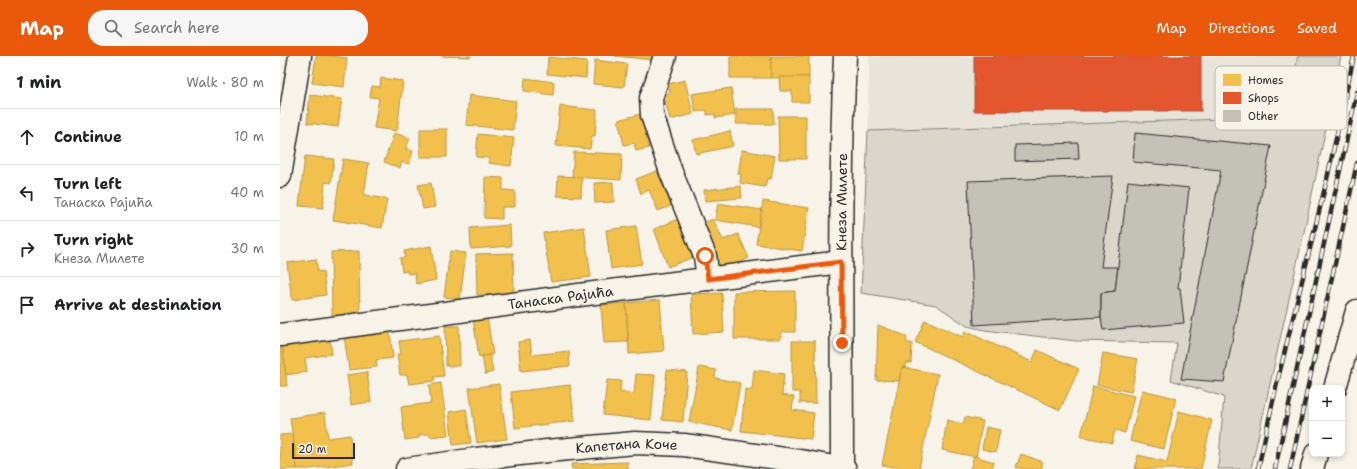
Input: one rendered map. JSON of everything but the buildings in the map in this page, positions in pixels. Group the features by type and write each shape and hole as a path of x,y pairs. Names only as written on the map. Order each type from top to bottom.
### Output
{"street":[{"path":"280,176 300,56"},
{"path":"665,56 651,98 652,115 671,172 705,256 708,279"},
{"name":"Кнеза Милете","path":"843,469 841,262 842,107 845,56"},
{"name":"Танаска Рајића","path":"280,335 841,262"},
{"path":"1336,385 1357,311"},
{"name":"Капетана Коче","path":"406,469 516,454 635,443 684,445 843,469"},
{"path":"1312,469 1315,457"}],"shaded area":[{"path":"869,56 1298,56 1296,66 1215,66 1215,119 868,131"},
{"path":"1298,56 1341,56 1339,66 1296,66"},
{"path":"1215,119 1215,130 1325,130 1251,469 1218,469 1224,397 1171,380 1177,343 1076,341 985,330 967,326 936,305 861,293 868,131"}],"railway":[{"path":"1347,88 1354,56"},
{"path":"1275,469 1357,92"},
{"path":"1258,469 1277,383 1338,130"},
{"path":"1290,469 1357,163"}],"route":[{"path":"705,256 708,279 841,262 842,343"}]}
